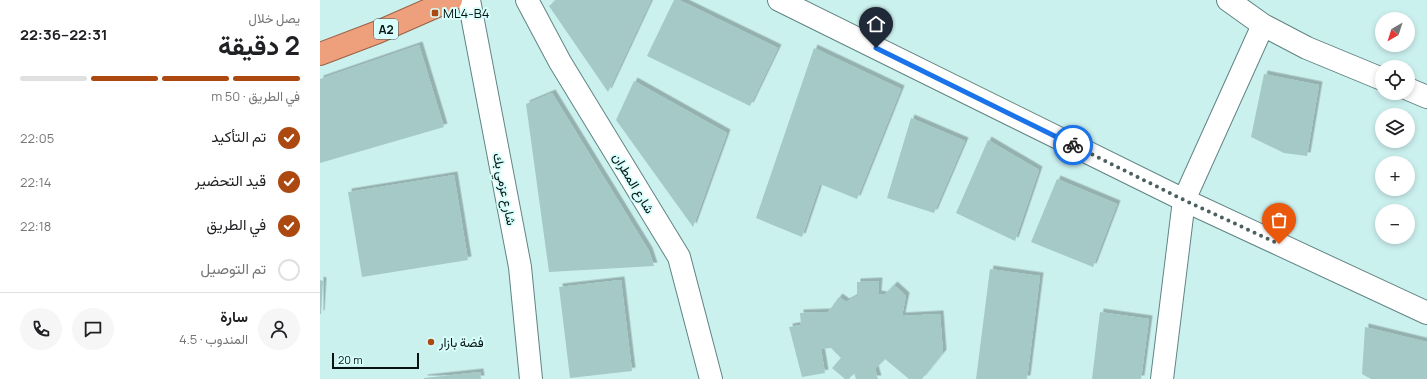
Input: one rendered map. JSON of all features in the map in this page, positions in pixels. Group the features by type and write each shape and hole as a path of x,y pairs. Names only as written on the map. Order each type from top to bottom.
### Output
{"highway":[{"name":"A2","path":"320,54 378,32 450,0"}],"street":[{"name":"شارع عزمي بك","path":"469,0 520,267 531,379"},
{"name":"شارع المطران","path":"527,0 560,62 678,257 711,379"},
{"path":"778,0 1184,200 1427,313"},
{"path":"1228,0 1263,25 1307,48 1375,76"},
{"path":"1162,379 1184,200 1263,25"},
{"path":"1415,92 1427,97"}],"building":[{"path":"556,0 651,0 608,92 549,6"},
{"path":"674,0 679,0 778,48 750,106 647,56"},
{"path":"419,45 444,127 320,163 320,79"},
{"path":"814,48 901,89 857,199 820,184 802,237 756,218"},
{"path":"1264,74 1319,85 1307,156 1284,153 1251,137"},
{"path":"634,81 727,133 693,227 616,120"},
{"path":"552,93 649,251 654,266 549,272 526,104"},
{"path":"911,118 965,141 934,213 887,198"},
{"path":"988,140 1039,170 1015,241 956,213"},
{"path":"454,175 468,260 362,277 348,192"},
{"path":"1057,179 1117,204 1093,267 1031,242"},
{"path":"990,269 1040,276 1027,379 976,379"},
{"path":"320,280 323,281 321,314 320,314"},
{"path":"621,280 632,371 570,378 559,287"},
{"path":"879,281 878,294 884,295 894,285 906,296 902,316 940,314 943,353 922,379 909,379 885,359 875,369 878,379 856,379 854,373 849,379 845,379 832,368 841,358 831,348 821,349 825,373 802,377 789,327 801,325 800,313 828,312 839,297 846,302 857,296 857,282"},
{"path":"1100,312 1149,319 1141,379 1092,379"},
{"path":"1365,327 1427,342 1427,379 1371,379 1362,374"},
{"path":"480,372 481,379 424,379 424,378"}],"way so far":[{"path":"1073,145 1184,200 1279,244"}],"place":[{"name":"ML4-B4","path":"435,13"},
{"name":"فضة بازار","path":"431,342"}],"route":[{"path":"876,48 1073,145"}]}
